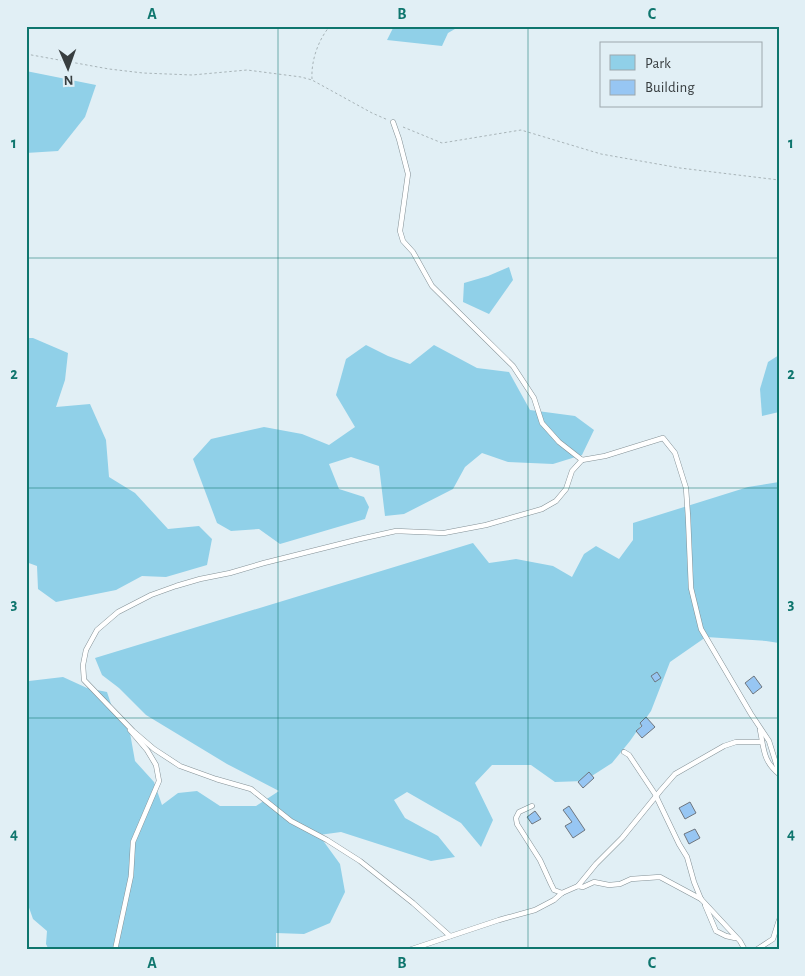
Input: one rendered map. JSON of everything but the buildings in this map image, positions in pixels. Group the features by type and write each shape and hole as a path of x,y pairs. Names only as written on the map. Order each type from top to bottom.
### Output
{"lane":[{"path":"393,122 408,174 400,231 404,240 432,286 514,366 534,398 542,423 559,442 582,460"},
{"path":"450,936 413,903 360,861 327,840 291,821 251,788 216,779 180,766 154,748 127,725 84,680 83,665 86,650 97,630 118,612 151,595 200,579 396,531 444,534 542,509 556,501 566,489 572,471 582,460 604,456 663,438 675,453 686,488 691,588 701,629 759,727 769,740 779,774"},
{"path":"114,950 131,876 133,842 159,781 156,765 147,750 133,735 127,725"},
{"path":"759,727 765,758 771,768 779,774"},
{"path":"409,950 535,910 554,900 562,893 578,886 596,864 622,838 676,774 724,746 736,742 762,742"},
{"path":"624,752 629,755 656,796 687,857 694,882 716,931 726,936 737,938"},
{"path":"532,806 519,812 516,818 518,824 540,860 554,890 562,893"},
{"path":"578,886 583,887 594,882 609,885 620,884 631,879 660,877 703,901 737,938 745,950"},
{"path":"756,950 772,940 779,920"}],"path":[{"path":"312,80 312,66 322,38 330,26"},
{"path":"26,54 109,69 143,73 192,75 248,70 312,80 372,114 442,143 521,130 601,154 680,168 779,180"}],"green space":[{"path":"394,26 460,26 448,33 442,46 387,40"},
{"path":"26,71 96,85 85,117 58,151 26,153"},
{"path":"509,267 513,280 489,314 463,302 464,283"},
{"path":"26,338 33,338 68,353 65,380 56,407 90,404 106,440 109,477 135,493 168,529 199,526 212,539 207,565 166,577 142,576 116,590 56,602 38,589 37,566 26,562"},
{"path":"366,345 410,364 434,345 477,368 509,372 530,410 575,416 594,430 582,455 553,464 508,462 482,453 465,467 453,489 404,514 385,516 379,466 351,457 329,464 339,489 364,497 369,507 365,519 280,544 259,529 231,531 217,523 193,459 211,439 264,427 302,434 329,445 355,427 336,395 346,359"},
{"path":"779,355 779,412 762,416 760,389 768,362"},
{"path":"779,482 779,643 706,637 670,662 651,711 630,741 612,763 584,781 555,782 531,765 492,765 475,783 493,820 481,847 461,823 407,792 394,800 405,818 438,836 455,857 431,861 341,832 319,835 340,864 345,892 330,923 304,934 276,933 276,950 49,950 46,944 47,931 33,919 26,899 26,684 29,681 63,677 87,688 107,692 112,707 130,733 135,761 154,782 162,805 178,793 197,791 220,806 256,806 279,791 227,764 146,715 119,688 102,675 95,658 473,543 489,563 516,559 553,566 572,577 584,554 596,546 619,559 633,540 633,523 748,487"}]}
